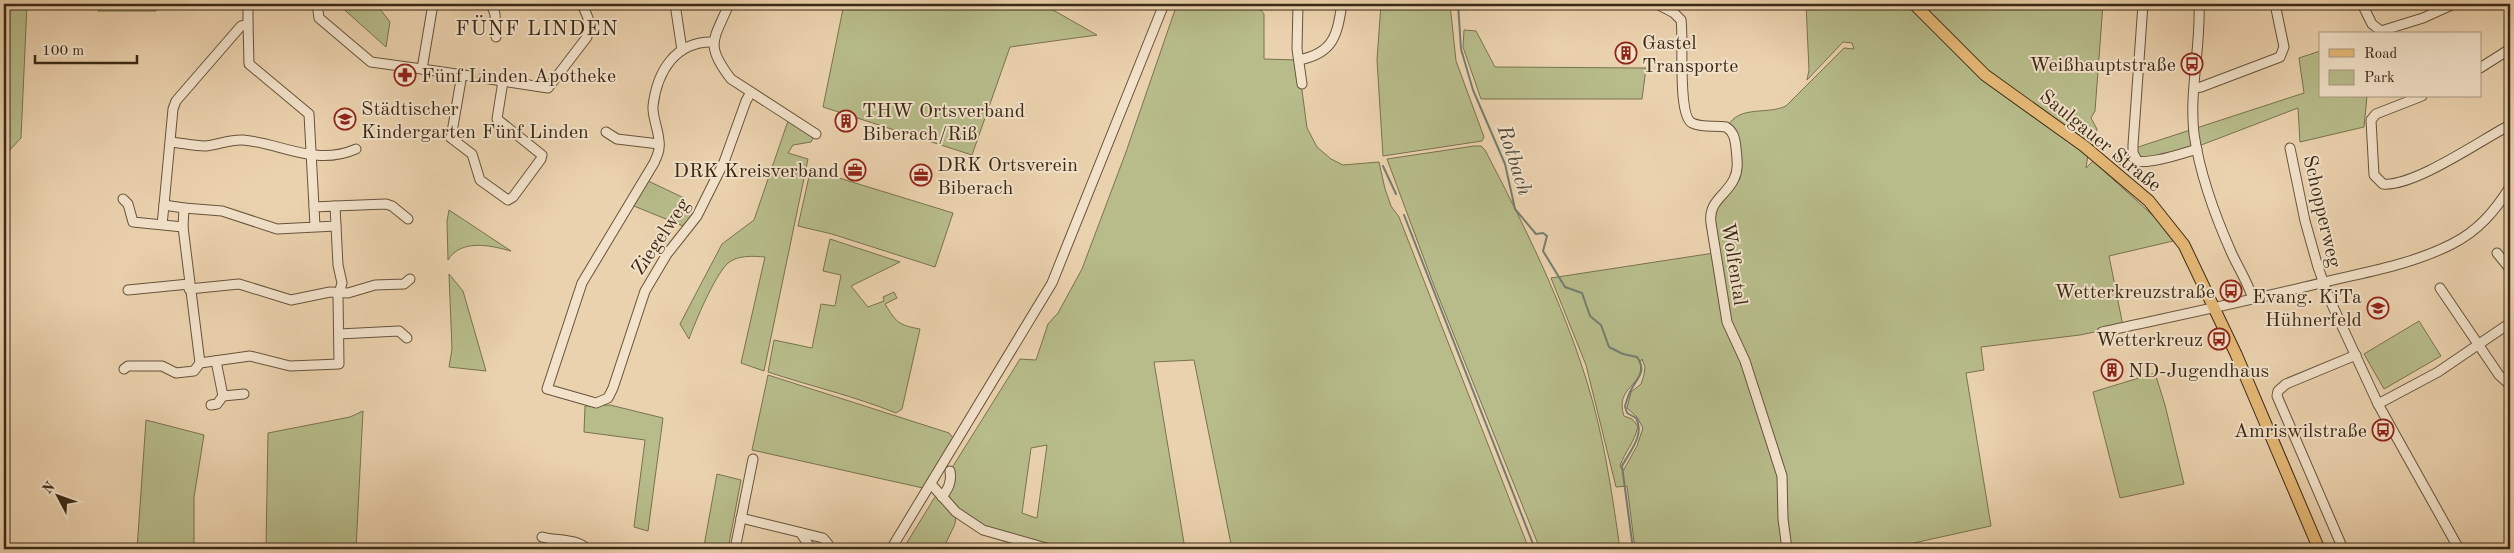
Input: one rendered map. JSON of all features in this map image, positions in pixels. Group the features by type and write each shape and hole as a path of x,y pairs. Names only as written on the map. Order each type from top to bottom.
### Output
{"main road":[{"name":"Saulgauer Straße","path":"1914,4 1985,75 2084,146 2150,201 2184,245 2214,307 2320,549"}],"street":[{"path":"248,4 249,64 308,114 312,155 314,227"},
{"path":"317,4 319,18 371,62 466,75 451,138 472,154 480,180 508,200 513,197 542,159 542,155 497,119 503,81"},
{"path":"422,69 433,4"},
{"path":"491,4 495,14 496,37"},
{"path":"483,78 548,88 587,37 588,18 582,4"},
{"path":"675,4 682,50"},
{"path":"729,4 713,42 713,49 724,69 731,78 816,134"},
{"path":"891,549 1048,291 1062,263 1164,4"},
{"path":"1298,4 1297,49 1302,84"},
{"path":"1299,60 1319,54 1330,45 1337,32 1342,4"},
{"name":"Wolfental","path":"1657,4 1674,13 1681,20 1683,93 1686,118 1691,123 1702,126 1726,127 1733,134 1738,163 1737,172 1734,181 1713,205 1710,214 1711,223 1727,322 1745,361 1780,468 1787,549"},
{"path":"2138,162 2133,153 2133,145 2143,4"},
{"path":"2199,4 2193,120 2197,149 2205,182 2226,238 2253,299"},
{"path":"2195,88 2201,88 2280,57 2284,46 2275,4"},
{"path":"2362,4 2372,24 2381,31 2406,24 2438,7 2454,4"},
{"path":"162,225 173,109 176,101 241,26 248,24"},
{"path":"606,132 617,139 659,144 653,107 663,69 669,59 682,50 713,42"},
{"path":"2482,67 2510,49"},
{"name":"Ziegelweg","path":"659,144 654,163 582,283 547,389 596,403 608,398 614,388 645,291 667,254 697,216 724,162 746,101 752,92"},
{"path":"2417,98 2376,114 2371,120 2374,175 2383,184 2399,182 2428,171 2510,125"},
{"path":"171,142 203,146 243,140 300,155 349,152 356,149"},
{"name":"Schopperweg","path":"2290,148 2305,221 2323,282"},
{"path":"2122,160 2138,162 2169,158 2197,149"},
{"path":"2102,332 2253,299 2408,262 2453,244 2488,219 2510,187"},
{"path":"123,199 128,204 133,222 182,227"},
{"path":"314,207 386,204 392,206 408,219"},
{"path":"164,205 222,211 277,229 336,226"},
{"path":"200,363 250,356 290,366 335,366 340,360 340,292 342,283 338,265 335,206"},
{"path":"124,369 128,366 162,366 176,373 194,371 200,363 182,227 184,208"},
{"path":"2496,253 2510,269"},
{"path":"128,290 239,284 291,300 340,292 348,293 374,285 404,284 410,279"},
{"path":"2323,282 2378,404 2459,549"},
{"path":"2440,288 2499,375 2510,385"},
{"path":"2378,404 2438,372 2479,346 2510,323"},
{"path":"339,334 399,331 407,338"},
{"path":"2343,549 2277,396 2278,390 2286,384 2356,355"},
{"path":"216,362 223,396"},
{"path":"211,405 217,404 223,396 244,394"},
{"path":"735,549 754,459"},
{"path":"942,497 952,478 950,471"},
{"path":"931,484 956,512 983,530 1050,549"},
{"path":"741,518 823,538 828,544 827,549"},
{"path":"801,533 811,549"},
{"path":"542,537 567,541 587,549"}],"green space":[{"path":"4,4 27,4 21,138 8,152 4,127"},
{"path":"98,4 157,4 156,11 98,11"},
{"path":"338,4 386,4 380,9 390,22 386,47"},
{"path":"844,4 1052,4 1053,10 1097,35 1010,47 972,155 823,107"},
{"path":"1177,4 1256,4 1264,14 1264,59 1298,60 1307,128 1317,147 1331,159 1343,165 1379,162 1391,206 1399,217 1529,549 1232,549 1194,360 1154,362 1185,549 1059,549 984,528 945,498 950,471 1020,359 1036,360 1048,324 1058,313 1082,269 1126,152","holes":["1047,445 1037,518 1022,513 1031,448"]},
{"path":"1381,4 1450,4 1456,61 1484,137 1482,141 1383,156 1377,60"},
{"path":"1806,4 1905,4 2005,96 2088,155 2086,168 2093,161 2159,221 2173,241 2109,256 2123,326 2080,335 1981,347 1984,370 1966,373 1991,526 1900,546 1901,549 1635,549 1627,486 1616,487 1586,365 1551,278 1714,253 1724,320 1751,383 1777,460 1784,492 1783,475 1774,439 1755,382 1729,321 1711,214 1731,186 1738,172 1737,144 1728,126 1739,115 1754,111 1779,109 1786,106 1844,48 1854,49 1852,43 1843,42 1807,80 1809,70","holes":["1642,359 1645,367 1641,384 1631,392 1627,408 1637,417 1643,428 1637,446 1623,471 1620,466 1638,426 1632,419 1624,416 1623,398 1639,376","1784,493 1787,547 1783,519"]},
{"path":"1916,4 2103,4 2095,111 2091,118 2097,129 2094,146 1980,67"},
{"path":"1464,30 1476,31 1495,67 1646,68 1642,99 1481,99 1463,47"},
{"path":"2319,51 2319,98 2367,98 2364,127 2300,142 2298,108 2183,152 2127,161 2135,148 2304,93 2299,58"},
{"path":"789,118 815,134 811,142 793,145 788,153 808,159 764,371 741,363 765,257 741,257 728,263 717,278 689,339 680,324 722,244 754,220"},
{"path":"1481,146 1485,150 1514,207 1554,293 1577,352 1593,403 1603,444 1620,549 1540,549 1433,283 1387,159"},
{"path":"813,170 953,213 935,267 832,234 798,226 810,172"},
{"path":"644,179 684,198 681,206 697,216 688,228 629,204"},
{"path":"449,210 511,251 494,247 468,246 454,253 448,260 447,221"},
{"path":"830,239 900,262 851,286 868,307 884,301 883,297 894,292 897,298 885,304 892,315 902,324 920,329 902,409 896,413 864,401 768,372 774,340 812,348 821,304 835,306 841,275 823,271"},
{"path":"449,274 463,291 486,371 449,367 452,349"},
{"path":"2419,321 2441,356 2384,389 2364,354"},
{"path":"2155,373 2165,405 2184,484 2120,498 2093,392"},
{"path":"768,375 949,433 953,438 923,488 752,450"},
{"path":"610,405 663,418 648,531 634,527 645,440 584,432 585,406"},
{"path":"363,411 356,549 266,549 268,433 350,417"},
{"path":"146,420 204,435 194,497 194,549 137,549"},
{"path":"717,474 741,480 728,549 704,546"},
{"path":"938,492 956,512 955,524 943,549 903,549"}],"waterway":[{"name":"Rotbach","path":"1458,4 1461,49 1473,90 1505,164 1515,209 1536,234 1543,233 1547,236 1543,251 1565,287 1582,293 1590,316 1601,325 1609,347 1623,354 1637,357 1640,362 1640,374 1625,406 1627,413 1636,418 1639,431 1638,437 1622,466 1633,549"},
{"path":"1383,166 1396,194"},
{"path":"1404,215 1535,549"}],"place":[{"name":"Gastel Transporte","path":"1626,53"},
{"name":"Weißhauptstraße","path":"2192,64"},
{"name":"Fünf Linden Apotheke","path":"405,75"},
{"name":"Städtischer Kindergarten Fünf Linden","path":"345,119"},
{"name":"THW Ortsverband Biberach/Riß","path":"846,121"},
{"name":"DRK Kreisverband","path":"855,170"},
{"name":"DRK Ortsverein Biberach","path":"921,175"},
{"name":"Wetterkreuzstraße","path":"2231,291"},
{"name":"Evang. KiTa Hühnerfeld","path":"2378,308"},
{"name":"Wetterkreuz","path":"2219,339"},
{"name":"ND-Jugendhaus","path":"2112,370"},
{"name":"Amriswilstraße","path":"2383,430"}],"district":[{"name":"FÜNF LINDEN","path":"537,28"}]}
